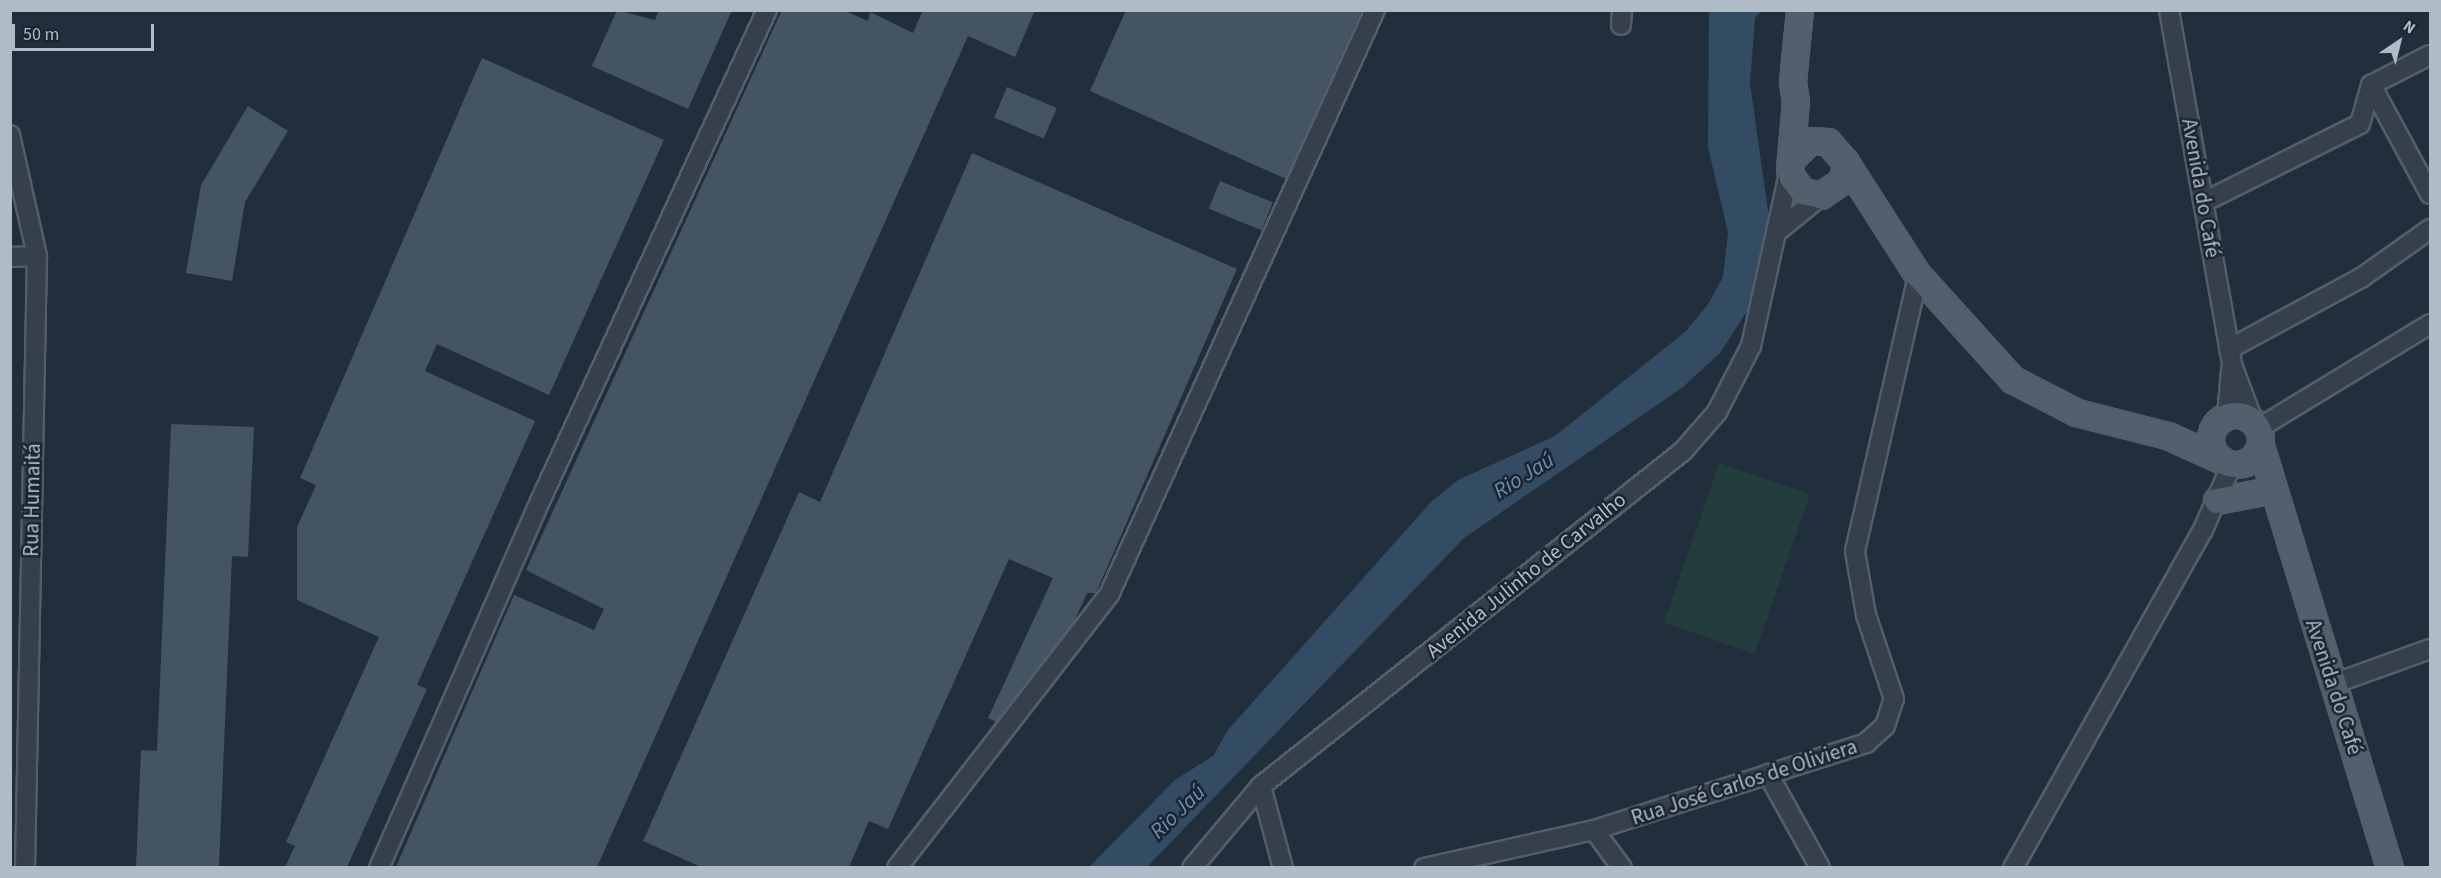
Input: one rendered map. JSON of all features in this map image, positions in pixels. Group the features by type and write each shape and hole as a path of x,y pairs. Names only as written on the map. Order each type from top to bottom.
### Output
{"main road":[{"name":"Avenida Julinho de Carvalho","path":"1790,165 1800,10"},
{"path":"1795,92 1845,163 1918,275 2013,380 2077,413 2168,436 2246,447"},
{"path":"1830,143 1810,141 1790,165 1803,192 1825,195 1883,221"},
{"path":"1825,195 1843,181 1845,163"},
{"path":"2168,436 2220,423"},
{"path":"2220,423 2246,447"},
{"path":"2220,423 2212,447 2246,447"},
{"name":"Avenida do Café","path":"2246,447 2271,500 2333,684 2390,867"},
{"path":"2217,501 2271,500"}],"street":[{"path":"379,867 541,499 767,10"},
{"path":"897,867 1109,595 1376,10"},
{"name":"Avenida do Café","path":"2169,10 2246,447"},
{"path":"2204,202 2360,124 2371,85 2430,55"},
{"path":"2371,85 2430,194"},
{"name":"Rua Humaitá","path":"10,135 15,179 37,256 25,867"},
{"name":"Avenida Julinho de Carvalho","path":"1192,867 1261,786 1683,451 1717,412 1751,346 1779,230 1790,165"},
{"path":"1779,230 1825,195"},
{"path":"2231,357 2361,278 2430,229"},
{"path":"10,257 37,256"},
{"name":"Rua José Carlos de Oliviera","path":"1436,866 1594,830 1866,743 1885,726 1894,699 1866,615 1855,551 1918,275"},
{"path":"2013,867 2246,447 2430,324"},
{"name":"Avenida do Café","path":"2220,423 2231,357"},
{"path":"2333,684 2430,649"},
{"path":"1768,774 1820,867"},
{"path":"1261,786 1283,867"},
{"path":"1594,830 1622,867"}],"green space":[{"path":"1719,463 1810,494 1755,654 1664,623"}],"water":[{"name":"Rio Jaú","path":"1709,11 1761,11 1755,18 1750,83 1768,211 1769,256 1747,311 1720,353 1683,387 1464,538 1147,867 1088,868 1175,780 1213,756 1228,730 1431,502 1458,480 1555,436 1685,332 1709,303 1723,277 1728,233 1708,147"}],"building":[{"path":"617,10 655,20 659,10 732,10 688,109 592,66"},
{"path":"782,10 843,10 868,21 870,12 913,33 923,10 1035,10 1015,57 968,36 597,867 396,867 514,595 594,630 604,609 526,570"},
{"path":"1126,10 1362,10 1286,179 1090,91"},
{"path":"482,58 664,140 549,395 437,344 425,371 535,421 417,685 427,689 347,867 285,867 295,846 286,842 379,637 297,600 297,527 316,485 300,478"},
{"path":"1007,87 1057,108 1044,138 994,117"},
{"path":"248,106 288,131 245,202 232,281 186,273 201,185"},
{"path":"972,153 1237,269 1096,593 1087,593 1074,622 996,722 988,718 1053,578 1009,559 888,829 869,821 849,867 701,867 643,841 799,492 820,502"},
{"path":"1220,181 1273,202 1262,230 1209,209"},
{"path":"171,424 254,427 248,557 232,556 219,867 136,867 141,750 157,751"}]}
